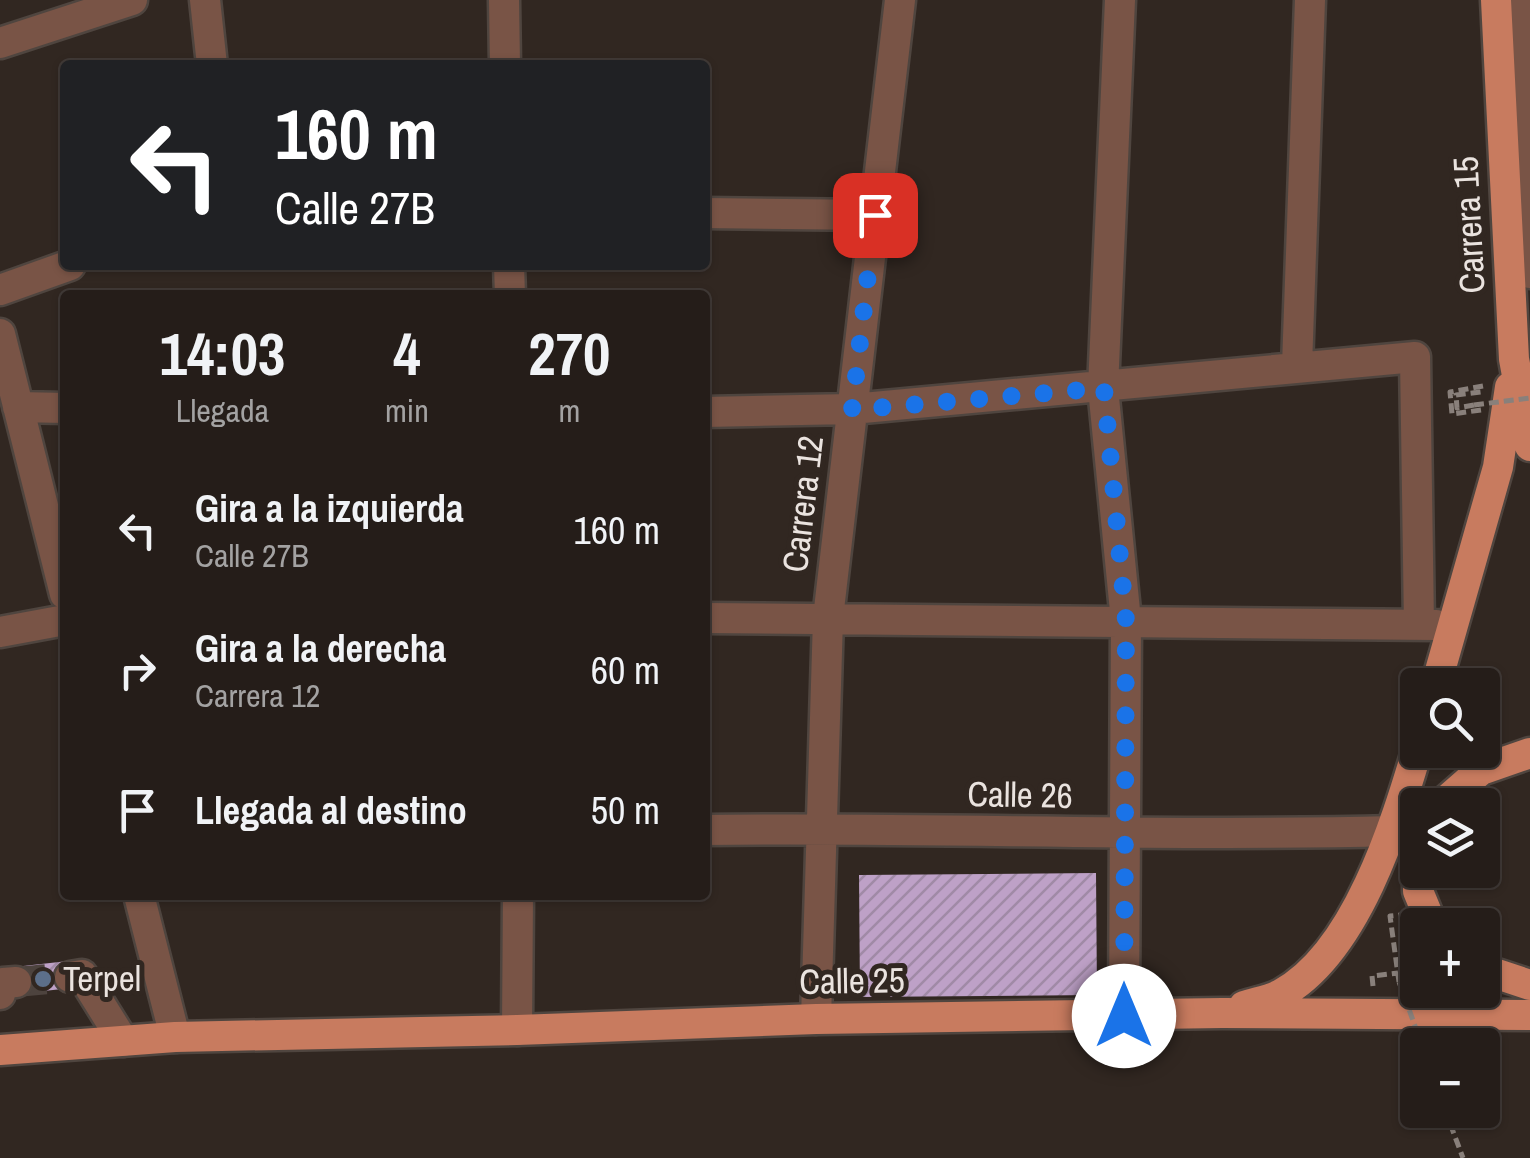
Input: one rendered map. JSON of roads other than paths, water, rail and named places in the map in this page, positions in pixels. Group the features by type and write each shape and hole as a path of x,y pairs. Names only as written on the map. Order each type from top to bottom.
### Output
{"main road":[{"name":"Carrera 15","path":"1496,0 1514,360 1530,446"},
{"path":"1441,668 1498,467 1514,360"},
{"path":"1460,788 1481,770 1530,753"},
{"path":"1222,1013 1280,995 1331,950 1393,831 1412,768"},
{"path":"1500,975 1530,985"},
{"name":"Calle 25","path":"175,1036 517,1030 816,1019 1222,1013 1530,1014"},
{"path":"0,1050 175,1036"}],"street":[{"path":"0,43 132,0"},
{"path":"205,0 211,60"},
{"path":"504,0 505,60"},
{"name":"Carrera 12","path":"816,1019 828,618 900,0"},
{"path":"1120,0 1104,388 1126,621 1124,1016"},
{"path":"1297,366 1310,0"},
{"path":"1517,0 1530,273"},
{"path":"710,213 875,215"},
{"path":"0,290 60,269"},
{"path":"0,334 60,574"},
{"path":"710,412 852,410 1415,357 1419,625"},
{"path":"18,407 60,408"},
{"path":"710,618 1454,625"},
{"path":"0,632 60,621"},
{"name":"Calle 26","path":"710,830 822,828 1125,835 1393,831"},
{"path":"140,900 175,1036"},
{"path":"517,1030 518,900"},
{"path":"70,976 82,976 123,1041"}],"tunnel":[{"path":"16,982 70,977"}],"place":[{"name":"Terpel","path":"43,979"}]}
